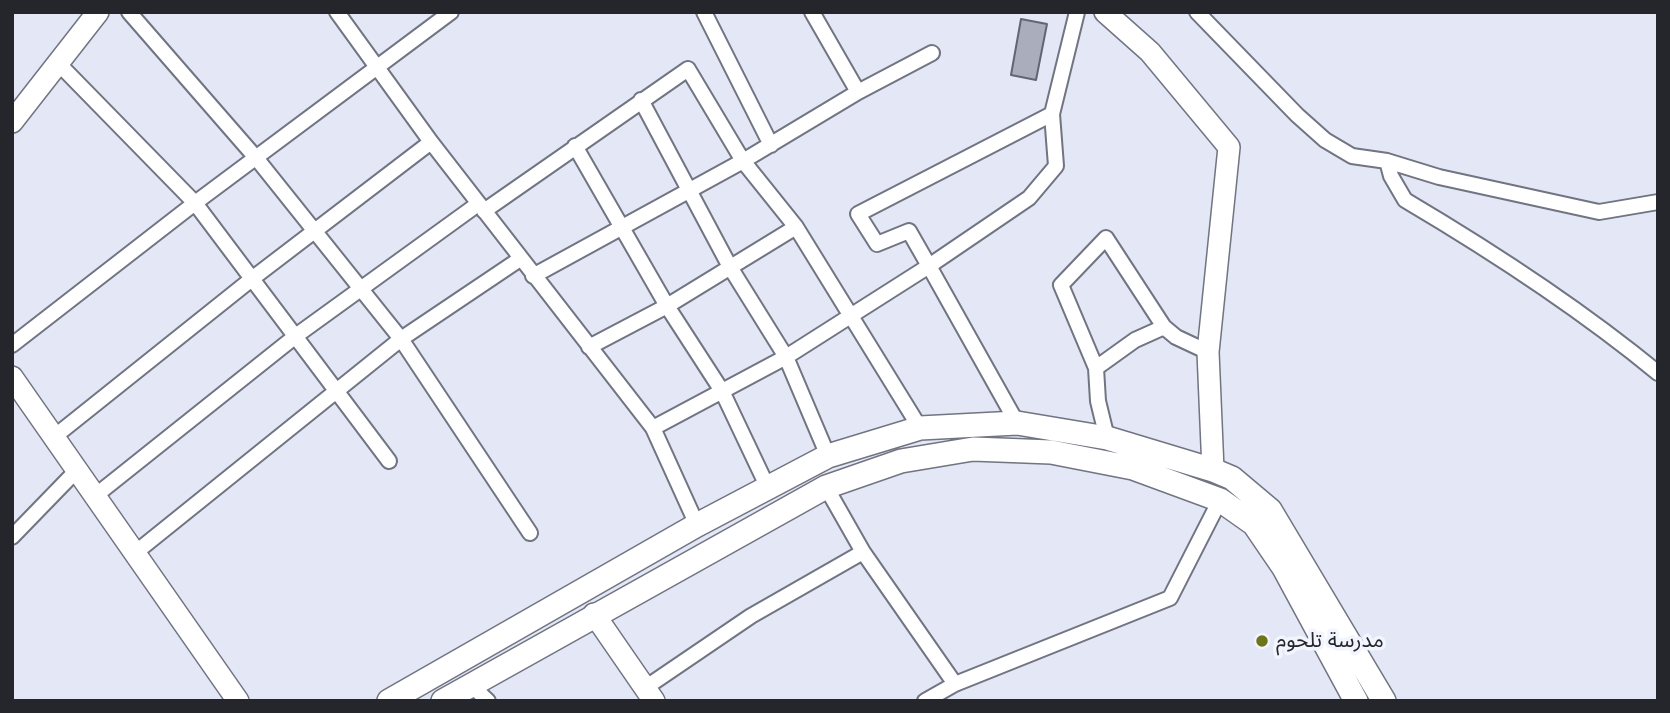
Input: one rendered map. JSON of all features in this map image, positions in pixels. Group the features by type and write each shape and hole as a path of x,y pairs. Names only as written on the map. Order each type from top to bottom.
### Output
{"main road":[{"path":"389,701 697,525 828,456 920,428 1017,423 1107,438 1232,478 1270,510 1384,701"},
{"path":"443,701 594,614 826,487 901,461 973,449 1051,452 1132,468 1220,500 1254,524 1284,568 1354,700"}],"street":[{"path":"12,122 98,12"},
{"path":"129,12 257,159 361,288 401,340 530,533"},
{"path":"337,12 520,260 653,428 697,525"},
{"path":"12,345 195,203 380,68 451,12"},
{"path":"704,12 771,145"},
{"path":"811,12 858,92"},
{"path":"653,428 850,318 1029,198 1056,166 1052,114 1077,12"},
{"path":"1105,12 1150,52 1228,147 1208,352 1213,470"},
{"path":"1196,12 1297,115 1325,140 1352,156 1387,161 1439,177 1599,212 1658,202"},
{"path":"533,276 932,53"},
{"path":"58,63 195,203 297,335 389,461"},
{"path":"95,496 297,335 361,288 688,69 743,161 796,226 850,318 920,428"},
{"path":"641,100 730,267 786,356 828,456"},
{"path":"1017,423 909,231 877,244 858,214 1052,114"},
{"path":"54,437 253,278 431,142"},
{"path":"575,146 667,306 722,391 768,488"},
{"path":"1387,161 1391,177 1405,200 1555,295 1658,373"},
{"path":"589,347 667,306 796,226"},
{"path":"1107,438 1098,401 1096,368 1061,285 1106,239 1164,327 1208,352"},
{"path":"135,553 401,340 520,260"},
{"path":"1096,368 1135,340 1164,327"},
{"path":"12,377 238,701"},
{"path":"13,535 77,470"},
{"path":"826,487 863,552 955,684"},
{"path":"925,701 955,684 1170,598 1220,500"},
{"path":"594,614 650,694 751,616 863,552"},
{"path":"471,685 488,701"}],"building":[{"path":"1021,19 1047,24 1036,80 1011,75"}],"place":[{"name":"مدرسة تلحوم","path":"1262,641"}]}
